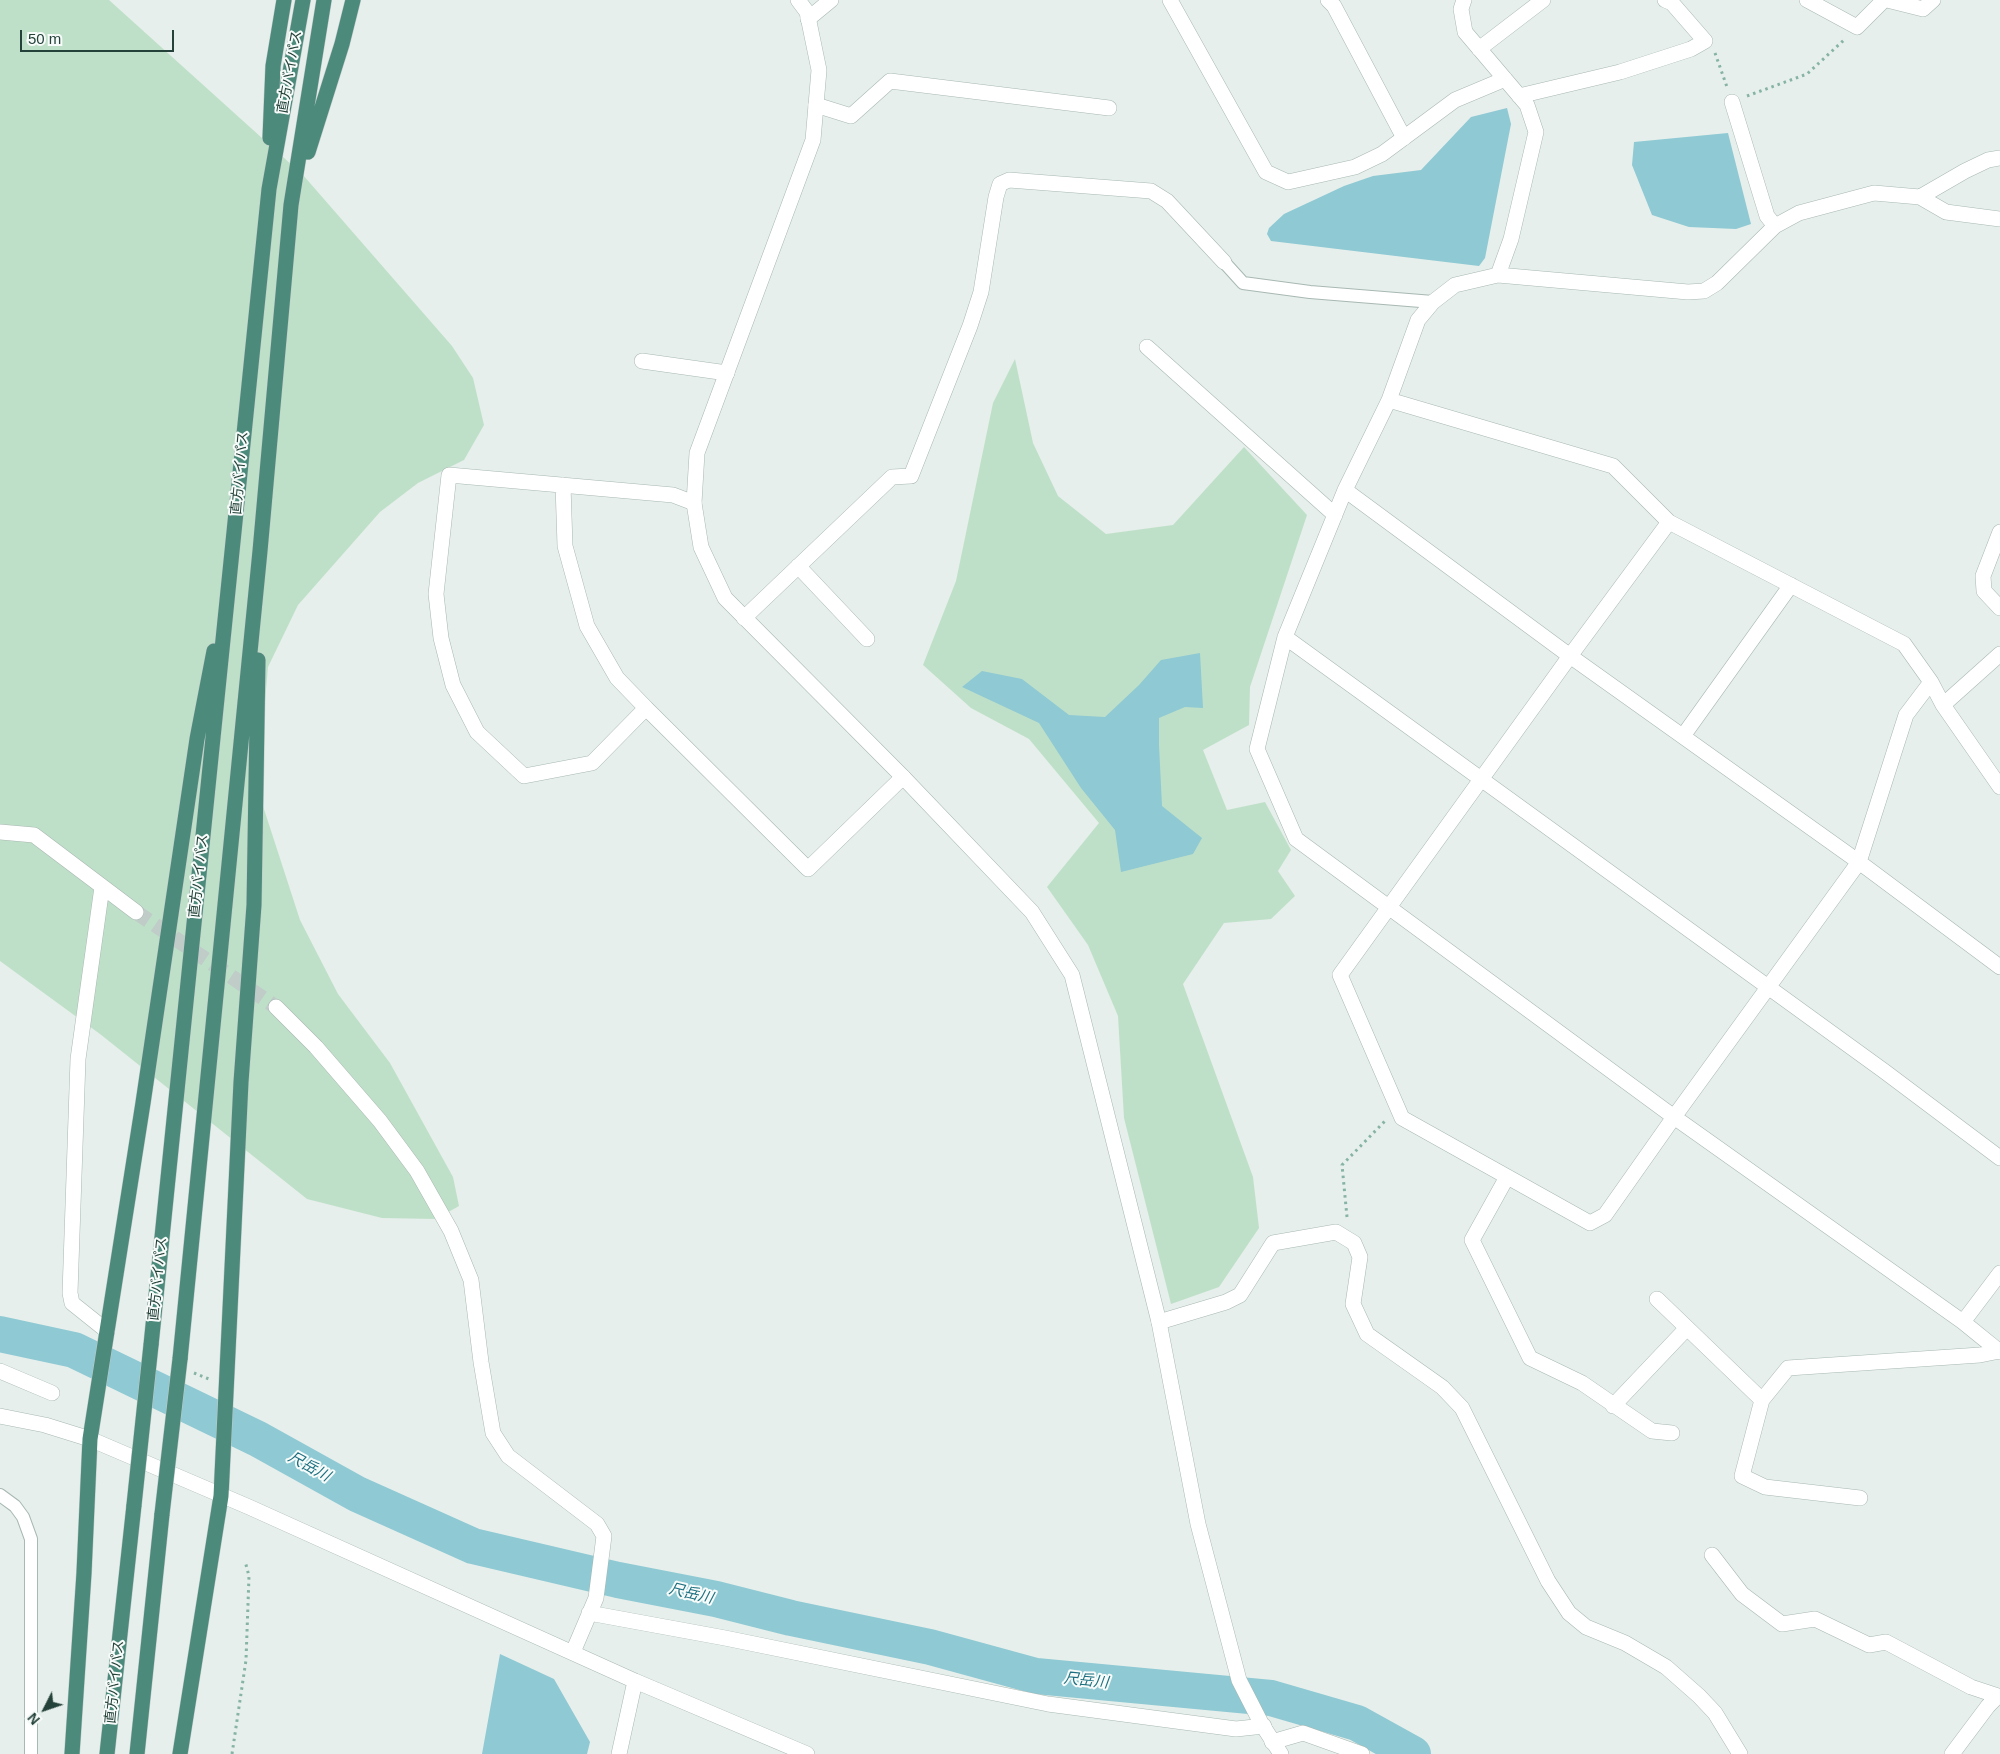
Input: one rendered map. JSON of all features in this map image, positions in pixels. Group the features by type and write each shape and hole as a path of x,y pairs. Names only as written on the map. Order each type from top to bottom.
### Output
{"highway":[{"path":"269,189 273,66 284,0"},
{"name":"直方バイパス","path":"107,1754 151,1345 269,189 303,0"},
{"name":"直方バイパス","path":"137,1754 180,1359 260,551 292,204 324,0"},
{"path":"292,204 342,44 353,0"},
{"path":"72,1754 84,1573 90,1439 197,739 234,538"},
{"path":"180,1754 221,1496 241,1082 254,905 260,551"}],"street":[{"path":"798,0 807,12 819,70 813,140 697,452 694,503 701,547 725,598 903,777 1032,912 1072,976 1159,1322 1198,1524 1239,1680 1272,1742 1281,1754"},
{"path":"808,19 831,0"},
{"path":"1170,0 1266,172 1288,182 1356,167 1382,154 1455,100 1505,79"},
{"path":"1328,0 1334,6 1404,138"},
{"path":"1464,0 1461,9 1465,32 1527,105 1536,132 1511,239 1498,275"},
{"path":"1479,49 1543,0"},
{"path":"1519,96 1620,72 1690,49 1705,42 1672,3 1666,0"},
{"path":"1807,0 1857,27 1885,0 1923,9 1933,0"},
{"path":"816,105 851,116 890,81 1109,108"},
{"path":"1732,102 1767,216 1775,226"},
{"path":"1920,198 1965,171 1988,160 2000,158"},
{"path":"744,618 892,477 911,476 970,326 981,292 996,197 1000,184 1009,180 1151,191 1167,201 1224,262"},
{"path":"1999,1351 1964,1322 1674,1117 1296,839 1257,749 1285,637 1345,490 1389,400 1418,320 1433,302 1455,285 1498,275 1688,292 1704,291 1717,283 1775,226 1800,212 1874,193 1920,198 1946,212 2000,219"},
{"path":"1147,347 1335,515"},
{"path":"642,361 727,373"},
{"path":"1389,400 1613,466 1669,522 1904,644 1931,682 1942,705 2000,787"},
{"path":"646,708 592,763 524,776 477,732 453,685 441,638 436,594 449,475 673,495 694,503"},
{"path":"563,485 565,546 587,626 618,678 808,870 903,777"},
{"path":"1345,490 1570,656 1859,862 2000,967"},
{"path":"1669,522 1340,975 1402,1118 1590,1223 1605,1215 1859,862 1906,715 1931,682"},
{"path":"2000,532 1983,576 1984,591 2000,608"},
{"path":"798,566 867,639"},
{"path":"1683,736 1791,585"},
{"path":"1285,637 1884,1071 2000,1158"},
{"path":"1942,705 2000,654"},
{"path":"0,832 34,836 136,912"},
{"path":"102,887 78,1060 70,1293 72,1303 107,1331"},
{"path":"276,1007 316,1047 380,1121 417,1171 451,1231 471,1280 481,1362 493,1433 508,1456 597,1524 604,1536 596,1598 573,1652"},
{"path":"1507,1177 1472,1240 1530,1358 1582,1384 1652,1431 1672,1433"},
{"path":"1159,1322 1226,1302 1240,1295 1273,1243 1336,1232 1354,1243 1360,1257 1353,1304 1367,1334 1442,1387 1462,1408 1548,1581 1569,1613 1586,1626 1625,1643 1666,1667 1715,1712 1740,1754"},
{"path":"1964,1322 2000,1273"},
{"path":"1657,1299 1762,1400"},
{"path":"1614,1406 1687,1328"},
{"path":"1860,1498 1765,1487 1742,1476 1762,1400 1788,1368 1980,1355 1999,1351"},
{"path":"0,1370 52,1392"},
{"path":"0,1416 45,1425 90,1439 573,1652 634,1681 806,1754"},
{"path":"1712,1555 1742,1594 1782,1624 1815,1619 1869,1645 1886,1642 1971,1687 1999,1697"},
{"path":"589,1613 725,1638 1048,1704 1236,1729 1263,1724"},
{"path":"619,1754 634,1681"},
{"path":"1952,1754 1988,1706 1999,1697"},
{"path":"1272,1742 1303,1733 1362,1754"}],"lane":[{"path":"1224,262 1243,283 1310,292 1433,302"},
{"path":"0,1495 19,1511 28,1528 31,1539 31,1754"}],"path":[{"path":"1705,42 1714,50 1732,102 1807,74 1857,27"},
{"path":"1349,1240 1342,1165 1397,1108"},
{"path":"232,1754 246,1660 249,1576 245,1561"}],"green space":[{"path":"0,0 109,0 303,175 452,346 473,378 484,425 464,460 418,483 380,512 298,605 268,667 264,713 262,803 300,920 338,994 390,1063 453,1177 459,1206 436,1219 382,1218 307,1199 100,1034 0,961"},
{"path":"1015,359 1033,443 1058,496 1106,534 1173,525 1244,447 1307,515 1250,687 1249,725 1203,750 1227,810 1265,802 1291,850 1278,871 1295,896 1271,919 1224,923 1183,984 1253,1177 1259,1228 1219,1287 1171,1304 1124,1118 1118,1016 1088,945 1047,887 1099,823 1029,739 971,708 923,665 956,581 993,403"}],"water":[{"path":"1507,108 1511,124 1485,258 1479,266 1271,241 1267,234 1269,228 1284,214 1344,186 1373,176 1421,170 1471,117"},
{"path":"1728,133 1751,224 1736,229 1689,227 1652,215 1632,165 1634,142"},
{"path":"1200,653 1203,708 1185,707 1159,718 1159,745 1162,806 1202,838 1193,854 1121,872 1115,830 1081,788 1039,723 962,687 982,671 1022,679 1069,715 1105,717 1139,685 1161,660"},
{"path":"500,1654 554,1679 590,1742 587,1754 482,1754"}],"waterway":[{"name":"尺岳川","path":"0,1334 74,1350 258,1439 357,1494 473,1546 618,1580 716,1599 791,1618 930,1647 1036,1676 1271,1698 1357,1723 1413,1754"}],"tunnel":[{"path":"136,912 276,1007"}]}
